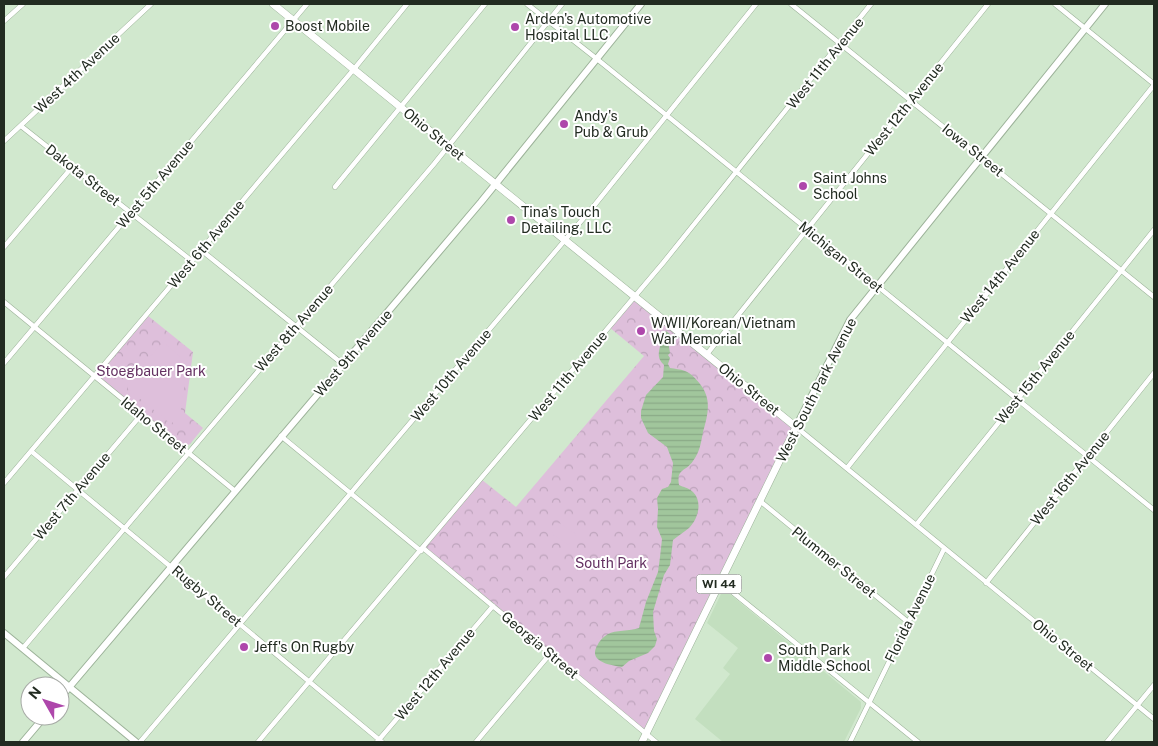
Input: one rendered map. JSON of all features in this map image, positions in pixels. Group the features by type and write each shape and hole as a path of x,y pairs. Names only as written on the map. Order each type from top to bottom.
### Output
{"main road":[{"name":"Ohio Street","path":"272,4 796,427"},
{"name":"West 9th Avenue","path":"70,686 497,184 641,4"},
{"name":"West South Park Avenue","path":"642,742 846,326 1104,4"},
{"path":"4,633 56,676"},
{"path":"70,688 136,742"},
{"path":"23,742 37,726"}],"street":[{"path":"4,21 23,4"},
{"name":"West 4th Avenue","path":"4,141 151,4"},
{"name":"West 5th Avenue","path":"4,363 307,4"},
{"name":"West 6th Avenue","path":"4,483 407,4"},
{"path":"334,187 485,4"},
{"name":"Michigan Street","path":"527,4 1154,510"},
{"name":"West 8th Avenue","path":"23,648 449,145 562,4"},
{"name":"West 10th Avenue","path":"140,742 565,240 756,4"},
{"name":"Iowa Street","path":"791,4 1154,297"},
{"name":"West 11th Avenue","path":"258,742 635,296 871,4"},
{"name":"West 12th Avenue","path":"707,354 988,4"},
{"path":"1055,4 1154,85"},
{"name":"West 14th Avenue","path":"847,468 1154,85"},
{"name":"Dakota Street","path":"21,126 192,261"},
{"path":"4,247 73,166"},
{"name":"West 15th Avenue","path":"916,525 1154,230"},
{"path":"201,250 344,365"},
{"name":"Idaho Street","path":"4,302 234,491"},
{"name":"West 16th Avenue","path":"986,583 1154,373"},
{"name":"West 7th Avenue","path":"4,578 141,415"},
{"name":"Ohio Street","path":"796,427 1154,719"},
{"name":"Georgia Street","path":"282,436 493,606 656,742"},
{"name":"Rugby Street","path":"31,451 380,741"},
{"name":"Plummer Street","path":"760,501 908,622"},
{"name":"Florida Avenue","path":"850,742 944,548"},
{"path":"720,582 727,585 918,742"},
{"name":"West 12th Avenue","path":"380,741 493,606"},
{"path":"476,742 550,654"},
{"path":"1107,742 1154,685"}],"shaded area":[{"path":"666,331 670,334 668,341 670,353 668,355 670,358 668,364 670,368 683,370 691,375 704,390 708,401 699,451 690,464 680,473 678,480 679,485 693,492 699,505 697,515 692,524 673,540 670,565 664,575 653,612 654,631 657,639 655,646 648,653 629,661 622,667 602,662 596,656 595,651 600,641 608,634 639,628 646,602 658,572 662,539 657,527 657,498 662,489 668,487 671,482 673,463 667,447 648,433 641,418 641,411 646,395 663,377 664,365 659,354 661,342"},
{"name":"South Park Middle School","path":"726,591 861,702 861,708 844,742 723,742 695,719 730,674 723,668 738,648 707,623 721,594"}],"green space":[{"name":"South Park","path":"635,296 796,427 646,735 424,548 481,479 516,507 644,356 609,327"},
{"name":"Stoegbauer Park","path":"147,315 193,352 185,413 203,428 190,444 183,448 94,377"},
{"path":"163,342 183,359 185,383 180,415 171,424 128,389 127,383"},
{"path":"559,523 576,534 569,545 552,534"}],"place":[{"name":"Boost Mobile","path":"275,26"},
{"name":"Arden's Automotive Hospital LLC","path":"515,27"},
{"name":"Andy's Pub & Grub","path":"564,124"},
{"name":"Saint Johns School","path":"803,186"},
{"name":"Tina's Touch Detailing, LLC","path":"511,220"},
{"name":"WWII/Korean/Vietnam War Memorial","path":"641,331"},
{"name":"Jeff's On Rugby","path":"244,647"},
{"name":"South Park Middle School","path":"768,658"}]}
